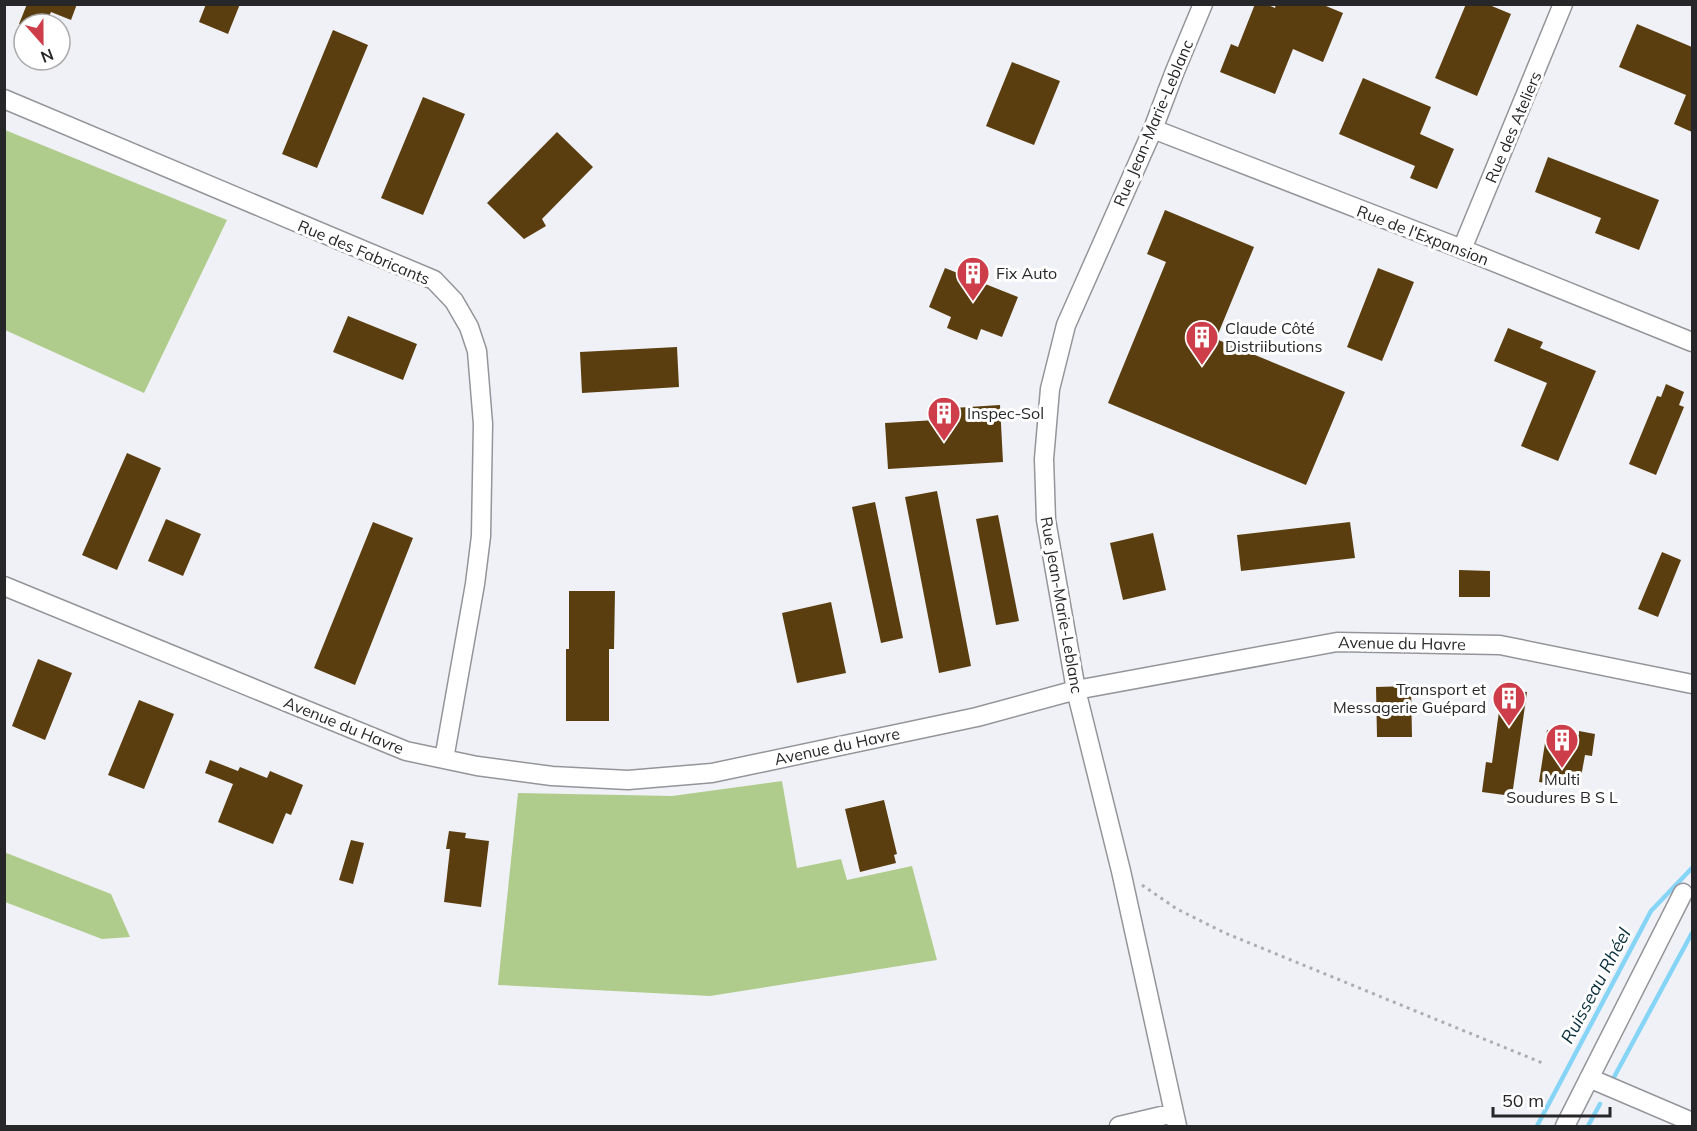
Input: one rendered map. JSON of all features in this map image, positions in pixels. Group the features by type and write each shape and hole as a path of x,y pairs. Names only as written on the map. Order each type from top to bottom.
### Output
{"street":[{"name":"Rue Jean-Marie-Leblanc","path":"1176,1120 1121,871 1076,690 1046,520 1044,459 1050,389 1066,325 1153,129 1174,71 1203,4"},
{"name":"Rue des Ateliers","path":"1462,249 1563,4"},
{"name":"Rue des Fabricants","path":"4,99 434,280 454,301 469,327 477,351 483,435 481,536 475,584 444,759"},
{"name":"Rue de l'Expansion","path":"1153,129 1462,249 1692,342"},
{"name":"Avenue du Havre","path":"4,586 406,751 477,766 552,776 628,780 712,773 977,717 1076,690 1337,642 1500,645 1692,684"},
{"path":"1565,1126 1683,893"},
{"path":"1588,1078 1692,1122"},
{"path":"1119,1126 1176,1120"}],"path":[{"path":"1121,871 1177,909 1225,933 1545,1064"}],"green space":[{"path":"5,130 227,220 144,393 5,330"},
{"path":"782,781 797,868 841,859 847,880 912,866 937,960 710,996 498,985 518,793 672,796"},
{"path":"4,852 111,894 130,937 102,939 5,902"}],"building":[{"path":"27,4 77,4 72,17 72,12 24,12"},
{"path":"206,4 240,4 228,34 199,22"},
{"path":"1255,4 1266,4 1275,8 1276,4 1321,4 1343,13 1323,62 1293,49 1275,94 1220,72 1231,44 1238,47"},
{"path":"1466,4 1487,4 1511,14 1477,96 1435,78"},
{"path":"1637,24 1692,47 1692,132 1674,124 1686,95 1619,67"},
{"path":"333,30 368,45 317,168 282,154"},
{"path":"1012,62 1060,81 1034,145 986,126"},
{"path":"1363,78 1431,107 1420,134 1454,149 1437,189 1410,178 1415,166 1339,134"},
{"path":"423,97 465,114 423,215 381,198"},
{"path":"557,132 593,167 542,219 546,226 524,239 487,203"},
{"path":"1548,157 1659,200 1639,250 1595,233 1601,218 1535,192"},
{"name":"Claude Côté Distriibutions","path":"1165,210 1254,247 1216,339 1345,392 1306,485 1108,403 1166,262 1147,254"},
{"name":"Fix Auto","path":"945,268 1018,297 1002,337 981,329 977,340 947,328 951,317 929,307"},
{"path":"1378,268 1414,282 1382,361 1347,347"},
{"path":"348,316 417,344 403,380 333,352"},
{"path":"1508,328 1543,342 1540,348 1596,371 1558,461 1521,446 1547,383 1494,361"},
{"path":"677,347 679,387 582,393 580,352"},
{"path":"1666,384 1684,392 1679,405 1684,407 1656,475 1629,464 1657,396 1661,397"},
{"name":"Inspec-Sol","path":"1000,405 1003,462 888,469 885,423 953,419 953,408"},
{"path":"127,453 161,468 117,570 82,555"},
{"path":"937,491 971,666 939,673 905,497"},
{"path":"875,502 903,638 881,643 852,507"},
{"path":"998,515 1019,621 996,625 976,519"},
{"path":"166,519 201,534 183,576 148,561"},
{"path":"373,522 413,538 355,685 314,668"},
{"path":"1350,522 1355,558 1241,571 1237,535"},
{"path":"1153,533 1166,590 1123,600 1110,543"},
{"path":"1662,552 1681,560 1658,617 1638,609"},
{"path":"1459,570 1490,571 1490,597 1459,597"},
{"path":"569,591 615,591 614,649 609,649 609,721 566,721"},
{"path":"831,602 846,673 797,683 782,613"},
{"path":"38,659 72,673 45,740 12,726"},
{"path":"1411,686 1412,737 1377,737 1376,687"},
{"name":"Transport et Messagerie Guépard","path":"1502,689 1527,692 1512,796 1482,792 1486,762 1492,763"},
{"path":"139,700 174,714 144,789 108,775"},
{"name":"Multi Soudures B S L","path":"1547,730 1579,735 1579,731 1595,734 1592,756 1585,755 1579,788 1539,782"},
{"path":"210,760 238,771 240,767 267,778 270,771 303,785 291,815 286,813 273,844 218,822 233,784 205,773"},
{"path":"884,800 897,854 894,855 896,863 860,872 845,809"},
{"path":"449,831 466,833 465,838 489,841 481,907 444,902 450,849 446,849"},
{"path":"351,840 364,843 353,884 339,880"}],"waterway":[{"name":"Ruisseau Rhéel","path":"1537,1126 1651,911 1692,868"},
{"path":"1613,1079 1692,933"},
{"path":"1588,1126 1600,1104"}],"place":[{"name":"Fix Auto","path":"973,302"},
{"name":"Claude Côté Distriibutions","path":"1202,366"},
{"name":"Inspec-Sol","path":"944,442"},
{"name":"Transport et Messagerie Guépard","path":"1509,727"},
{"name":"Multi Soudures B S L","path":"1562,769"}]}
